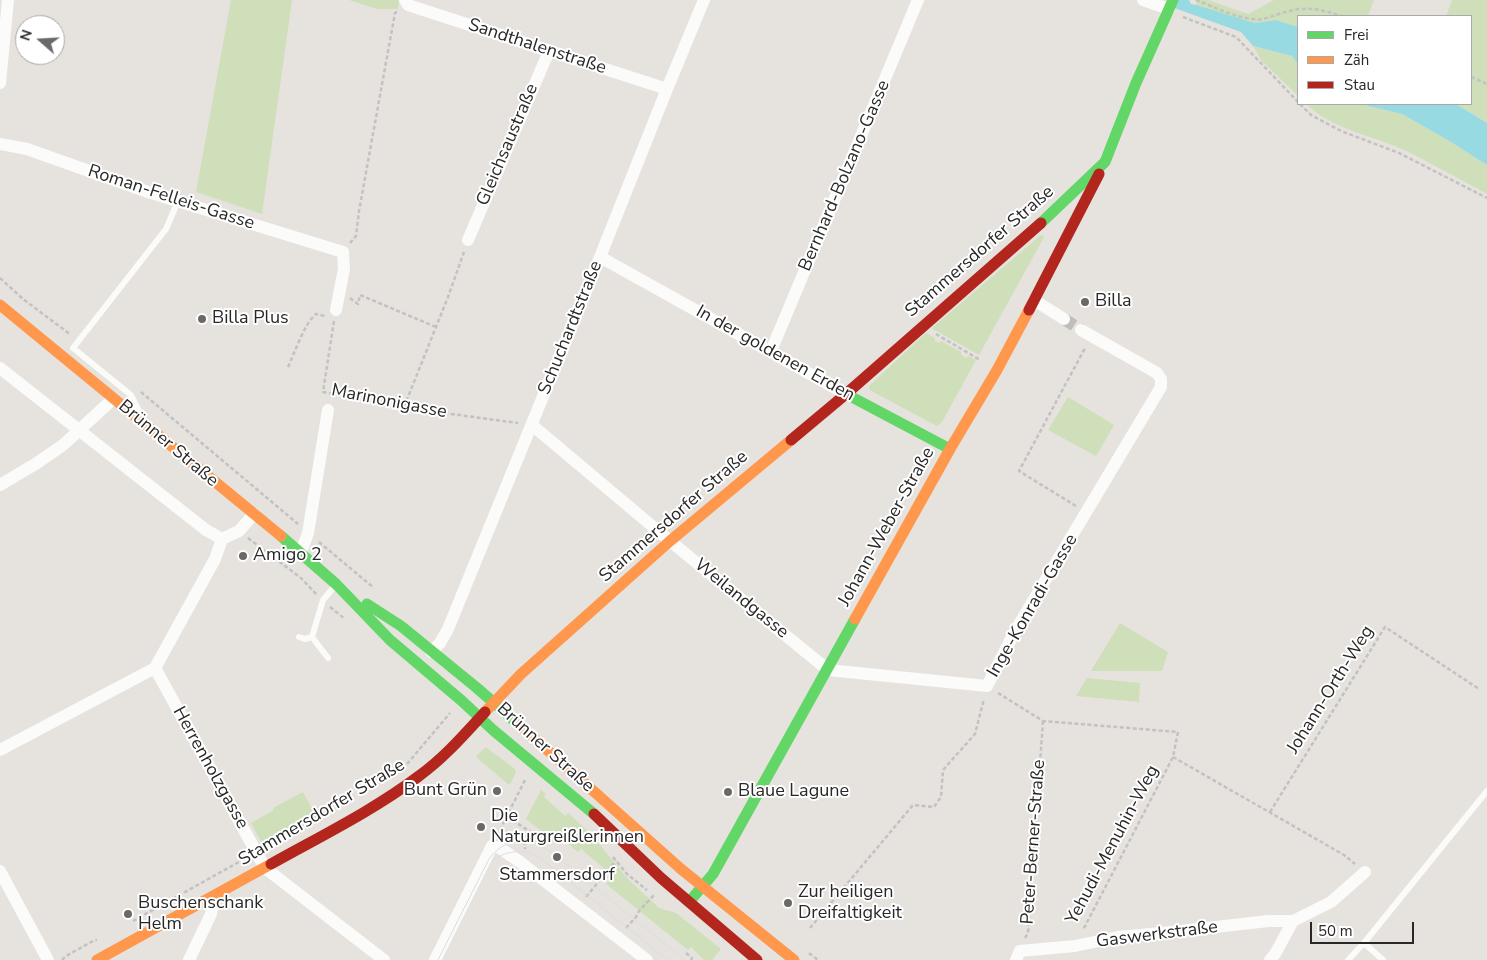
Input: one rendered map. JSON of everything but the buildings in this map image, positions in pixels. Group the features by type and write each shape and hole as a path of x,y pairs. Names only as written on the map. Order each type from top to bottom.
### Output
{"main road":[{"name":"Stammersdorfer Straße","path":"96,960 266,868 396,792 420,776 445,755 520,674 670,541 846,394 1024,239 1105,162 1136,83 1171,5"},
{"name":"Johann-Weber-Straße","path":"689,902 713,874 950,449 997,370 1105,162"},
{"name":"Brünner Straße","path":"0,305 300,552 336,584 390,640 588,808 627,847 757,960"},
{"name":"In der goldenen Erden","path":"846,394 950,449"},
{"name":"Brünner Straße","path":"336,584 401,626 494,702 680,870 794,960"}],"street":[{"path":"0,83 8,0"},
{"name":"Schuchardtstraße","path":"431,652 440,643 448,629 600,257 666,89 704,0"},
{"name":"Bernhard-Bolzano-Gasse","path":"771,351 918,0"},
{"path":"1143,0 1171,5"},
{"name":"Sandthalenstraße","path":"407,2 666,89"},
{"name":"Gleichsaustraße","path":"468,240 549,50"},
{"name":"Roman-Felleis-Gasse","path":"0,144 27,149 178,201 343,252"},
{"path":"335,313 344,269 343,252"},
{"name":"In der goldenen Erden","path":"600,257 846,394"},
{"path":"1034,300 1064,319"},
{"name":"Inge-Konradi-Gasse","path":"987,686 1015,632 1161,387 1161,379 1157,373 1086,333"},
{"path":"0,368 206,530 222,539"},
{"path":"0,485 63,445 113,398"},
{"name":"Marinonigasse","path":"300,552 308,533 328,410"},
{"name":"Weilandgasse","path":"532,425 828,670"},
{"path":"0,750 155,668 215,560 222,539 239,531 254,514"},
{"name":"Herrenholzgasse","path":"155,668 266,868 384,960"},
{"path":"828,670 987,686"},
{"path":"435,960 492,846 500,848 520,862 647,960"},
{"path":"0,871 48,960"},
{"path":"1270,960 1294,921 1331,902 1365,872"},
{"path":"189,960 211,914 214,897"},
{"name":"Gaswerkstraße","path":"1018,956 1118,937 1268,921 1294,921"}],"lane":[{"path":"148,428 131,395 73,348 166,229 178,201"},
{"path":"312,637 323,600 336,584"},
{"path":"299,637 305,640 312,637"},
{"path":"312,637 328,658"},
{"path":"1348,960 1364,943 1487,791"},
{"path":"1364,943 1384,960"}],"path":[{"path":"1196,0 1245,18 1262,19 1290,10 1309,8 1339,15"},
{"path":"343,252 356,236 395,12 407,2"},
{"path":"1171,5 1188,19 1236,37 1297,101"},
{"path":"1472,77 1487,84"},
{"path":"1301,105 1311,115 1341,131 1398,153 1487,198"},
{"path":"404,407 468,240"},
{"path":"0,278 24,299 78,340"},
{"path":"340,289 358,304 360,295 436,327"},
{"path":"288,367 313,317 316,314 335,313"},
{"name":"Marinonigasse","path":"335,313 323,392 404,407 532,425"},
{"path":"922,326 980,360"},
{"path":"1086,333 1019,471 1087,513"},
{"path":"138,390 374,588"},
{"name":"Johann-Orth-Weg","path":"1270,812 1384,627 1479,689"},
{"path":"987,686 1043,721"},
{"name":"Inge-Konradi-Gasse","path":"810,928 914,805 934,807 941,797 943,770 975,734 987,686"},
{"path":"407,764 462,701"},
{"name":"Yehudi-Menuhin-Weg","path":"1043,721 1178,732 1174,757 1075,946"},
{"name":"Peter-Berner-Straße","path":"1018,956 1028,933 1043,721"},
{"path":"1174,757 1344,855 1365,872"},
{"path":"492,846 528,775"},
{"path":"507,817 534,834"},
{"path":"130,922 257,852"},
{"path":"607,871 617,858"},
{"path":"586,897 600,880"},
{"path":"62,960 66,956 105,936"},
{"path":"686,953 692,958 691,960"}],"green space":[{"path":"231,0 292,0 262,214 196,192"},
{"path":"349,0 399,0 398,9 377,9"},
{"path":"1197,0 1208,0 1248,14 1274,0 1374,0 1368,15 1297,15 1297,27 1276,20 1255,23 1196,6"},
{"path":"1452,0 1487,0 1487,123 1458,105 1472,105 1472,15 1446,15"},
{"path":"1253,46 1292,56 1297,63 1297,95 1261,60"},
{"path":"1307,105 1364,105 1402,114 1487,165 1487,194 1402,149 1339,126 1316,113"},
{"path":"1041,235 1044,236 1043,239 979,355 932,328"},
{"path":"926,333 935,338 935,341 939,343 941,341 961,352 961,355 966,358 968,356 976,360 942,422 937,426 875,393 870,390 869,386"},
{"path":"1068,397 1114,425 1096,456 1048,430"},
{"path":"1120,623 1168,652 1162,671 1091,671"},
{"path":"1087,678 1140,683 1139,702 1076,696"},
{"path":"485,748 515,769 516,772 510,784 477,758 477,755"},
{"path":"541,790 546,794 544,797 565,816 568,813 592,835 627,878 659,908 676,913 721,949 712,960 704,960 691,947 688,950 606,884 613,876 581,849 578,852 559,836 554,841 549,837 552,833 547,830 544,833 526,819"},
{"path":"303,792 317,818 264,847 251,823 274,810 273,808"}],"water":[{"path":"1167,0 1189,0 1191,4 1255,23 1276,20 1297,27 1297,63 1292,56 1253,46 1241,32 1177,9"},
{"path":"1364,105 1458,105 1487,123 1487,165 1451,142 1402,114"}],"tunnel":[{"path":"1064,319 1081,330"}],"tram line":[{"path":"438,960 489,859 503,846 519,841 535,844 551,852 685,960"},
{"path":"494,859 511,852 528,853 539,857 668,960"}],"traffic: fast":[{"path":"1041,223 1105,162 1136,83 1173,0"},
{"path":"846,394 950,449"},
{"path":"281,536 336,584 390,640 493,730 594,814"},
{"path":"367,604 401,626 517,723"},
{"path":"689,902 713,874 855,619"}],"traffic: slow":[{"path":"0,305 281,536"},
{"path":"855,619 950,449 997,370 1029,310"},
{"path":"485,712 521,674 670,541 791,440"},
{"path":"517,723 681,869 794,960"},
{"path":"97,960 271,864"}],"traffic: jam":[{"path":"1029,310 1099,174"},
{"path":"791,440 1041,223"},
{"path":"271,864 347,822 419,776 437,762 485,712"},
{"path":"594,814 661,878 757,960"}],"place":[{"name":"Billa","path":"1085,302"},
{"name":"Billa Plus","path":"202,319"},
{"name":"Amigo 2","path":"243,556"},
{"name":"Bunt Grün","path":"497,791"},
{"name":"Blaue Lagune","path":"728,792"},
{"name":"Die Naturgreißlerinnen","path":"481,827"},
{"name":"Stammersdorf","path":"557,857"},
{"name":"Zur heiligen Dreifaltigkeit","path":"788,903"},
{"name":"Buschenschank Helm","path":"128,914"}]}
